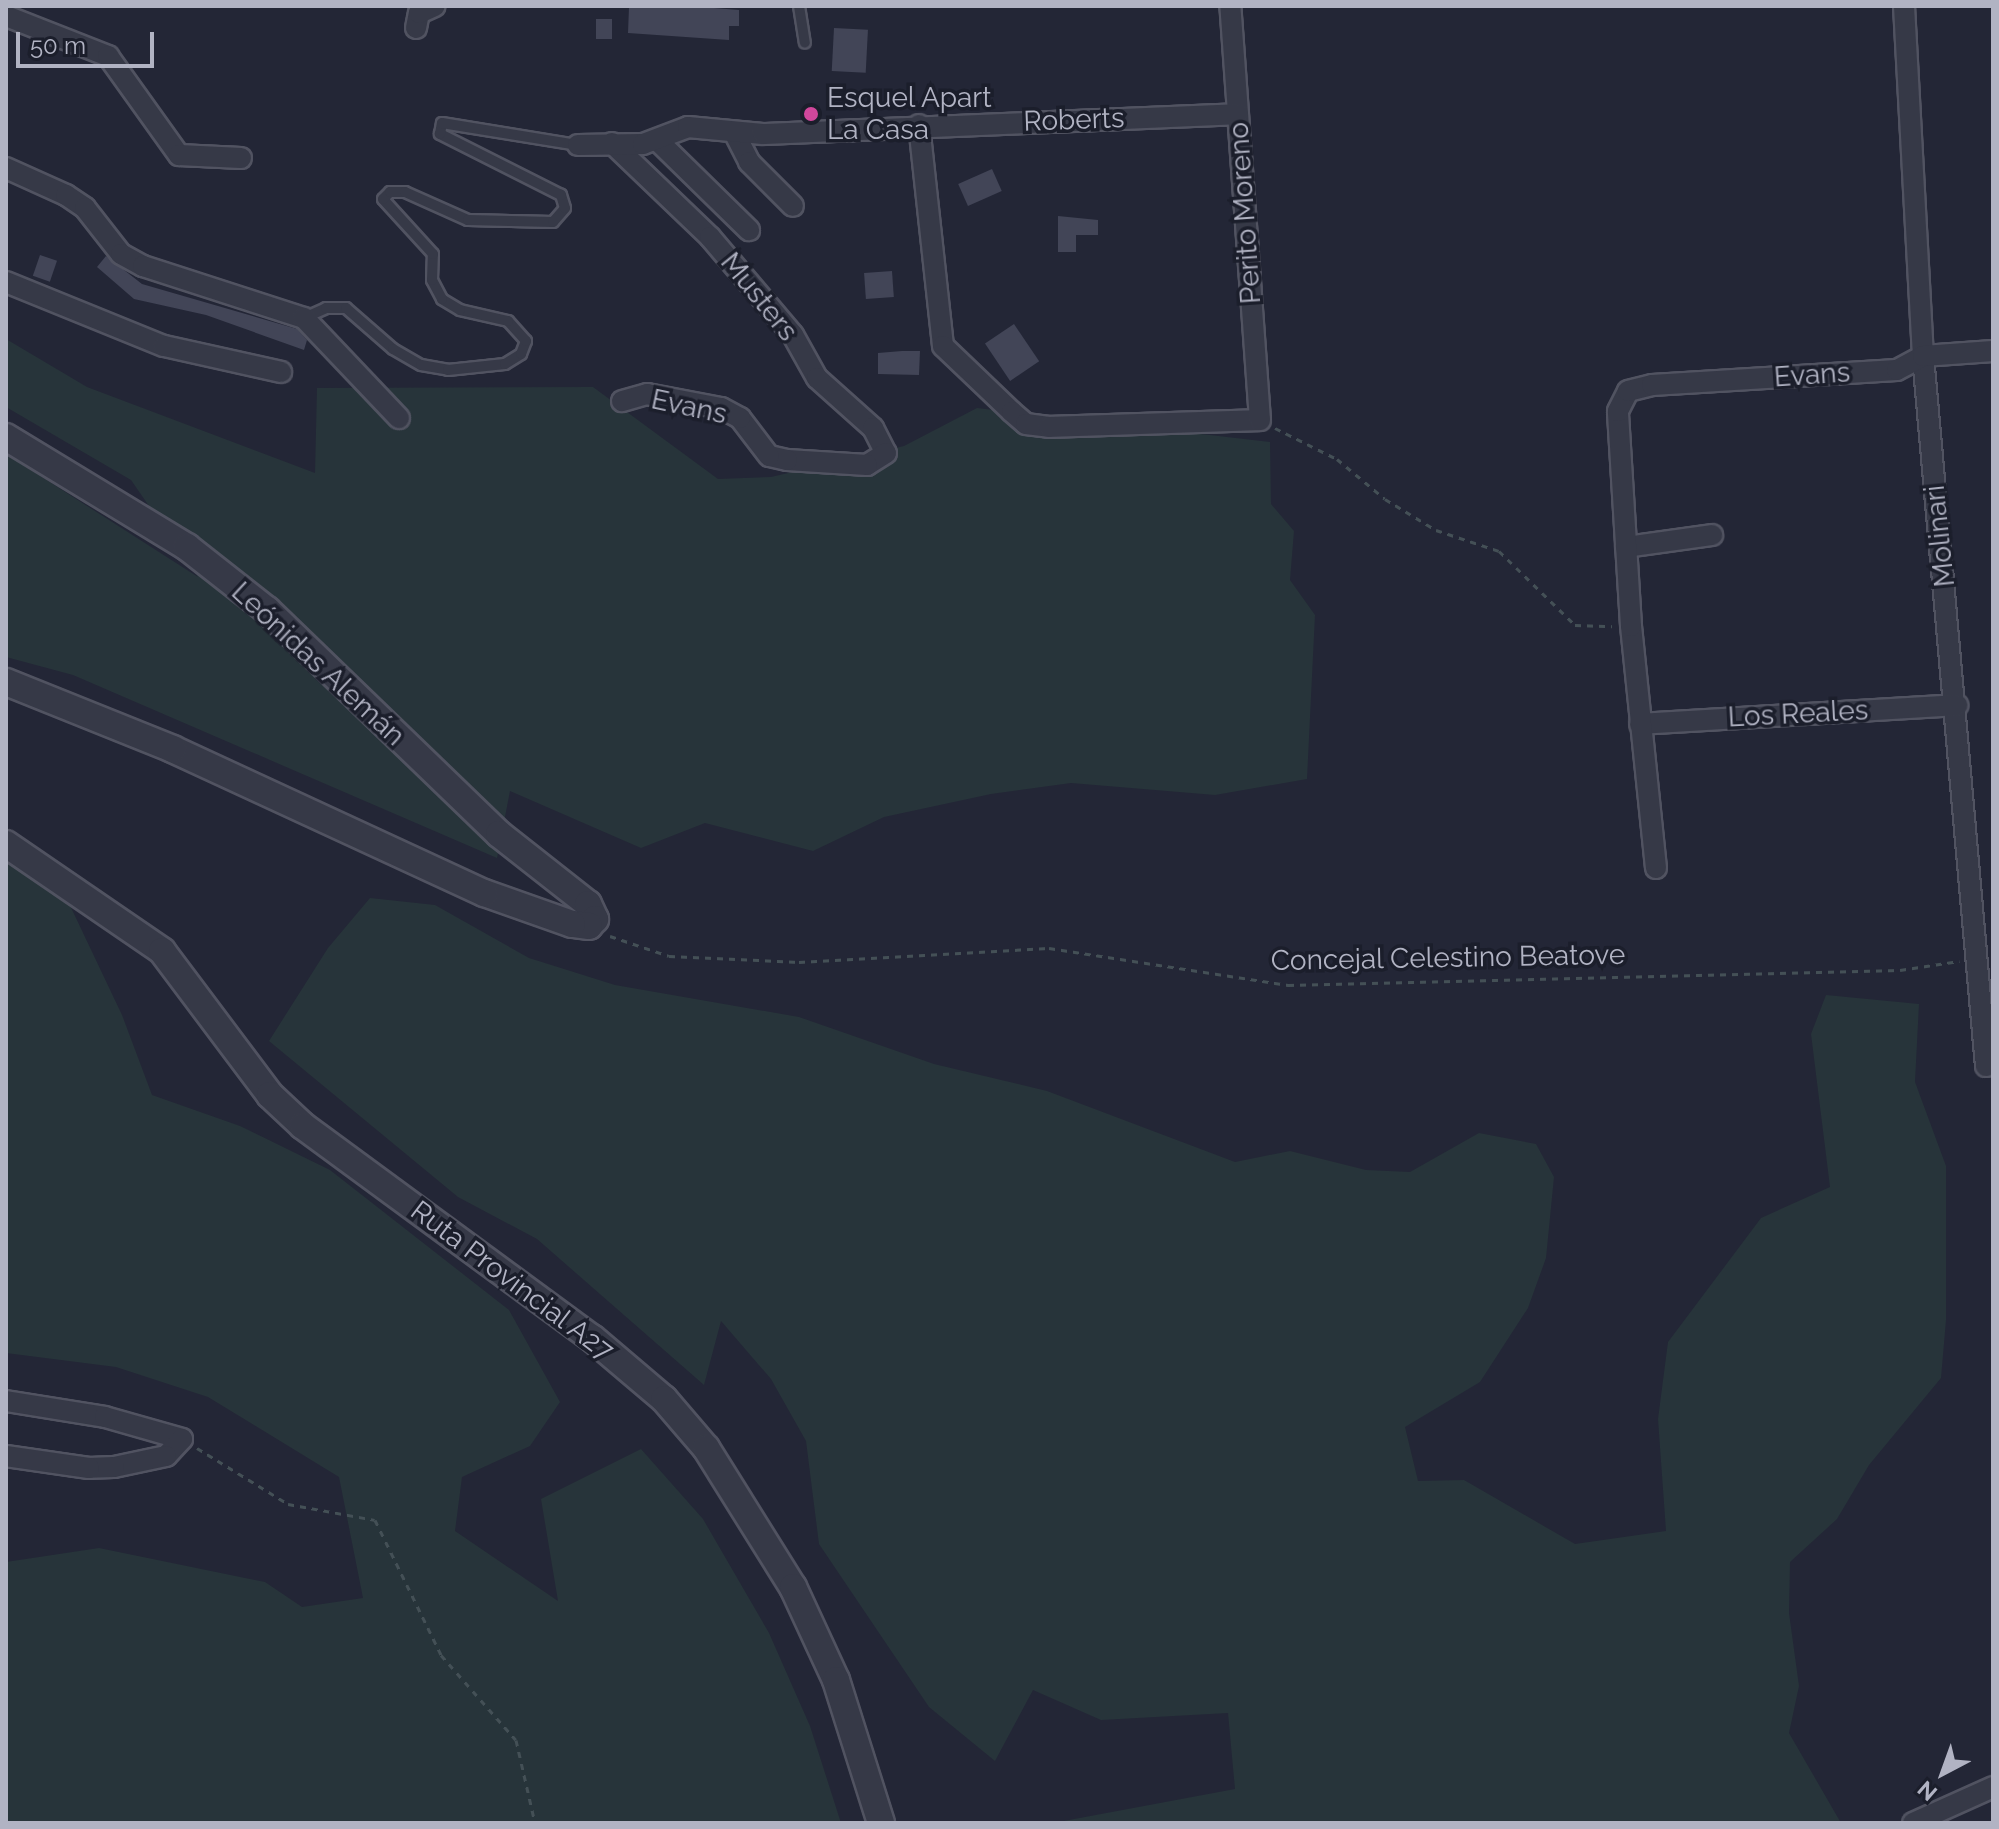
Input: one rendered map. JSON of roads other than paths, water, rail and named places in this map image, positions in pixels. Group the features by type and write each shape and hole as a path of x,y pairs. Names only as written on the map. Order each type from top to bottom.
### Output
{"street":[{"path":"416,28 419,13 435,6"},
{"name":"Perito Moreno","path":"919,125 943,346 1026,424 1049,427 1260,420 1230,6"},
{"name":"Molinari","path":"1904,6 1923,356 1957,705 1986,1066"},
{"path":"6,16 108,56 179,155 241,158"},
{"name":"Roberts","path":"578,145 657,140 688,127 734,132 1238,114"},
{"path":"734,132 749,162 793,206"},
{"path":"657,140 749,230"},
{"name":"Musters","path":"612,143 710,237 793,335 817,378 873,428 884,442 880,461"},
{"path":"6,168 66,195 85,208 121,254 143,266 304,318 399,418"},
{"path":"6,282 164,346 281,372"},
{"name":"Evans","path":"1626,547 1618,411 1628,391 1652,385 1897,370 1923,356 1993,351"},
{"name":"Evans","path":"622,401 647,394 721,408 740,418 769,456 787,460 880,461"},
{"name":"Leónidas Alemán","path":"6,437 187,547 267,610 488,824 588,904 595,919 589,926 484,893 173,749 6,682"},
{"path":"1656,868 1640,724 1626,547 1712,535"},
{"name":"Los Reales","path":"1640,724 1957,705"},
{"name":"Ruta Provincial A27","path":"6,844 162,951 270,1095 303,1126 592,1338 664,1399 706,1448 793,1587 836,1680 881,1823"},
{"path":"6,1401 105,1417 182,1439 166,1456 114,1467 89,1468 6,1456"},
{"path":"1913,1823 1993,1787"}],"lane":[{"path":"799,6 805,43"},
{"path":"304,318 326,308 346,308 393,349 421,365 448,370 505,364 521,354 526,341 508,321 460,310 442,299 432,280 433,254 383,199 390,192 405,192 468,220 553,222 565,208 561,195 440,134 442,123 578,145"}],"place":[{"name":"Esquel Apart La Casa","path":"811,114"}]}
